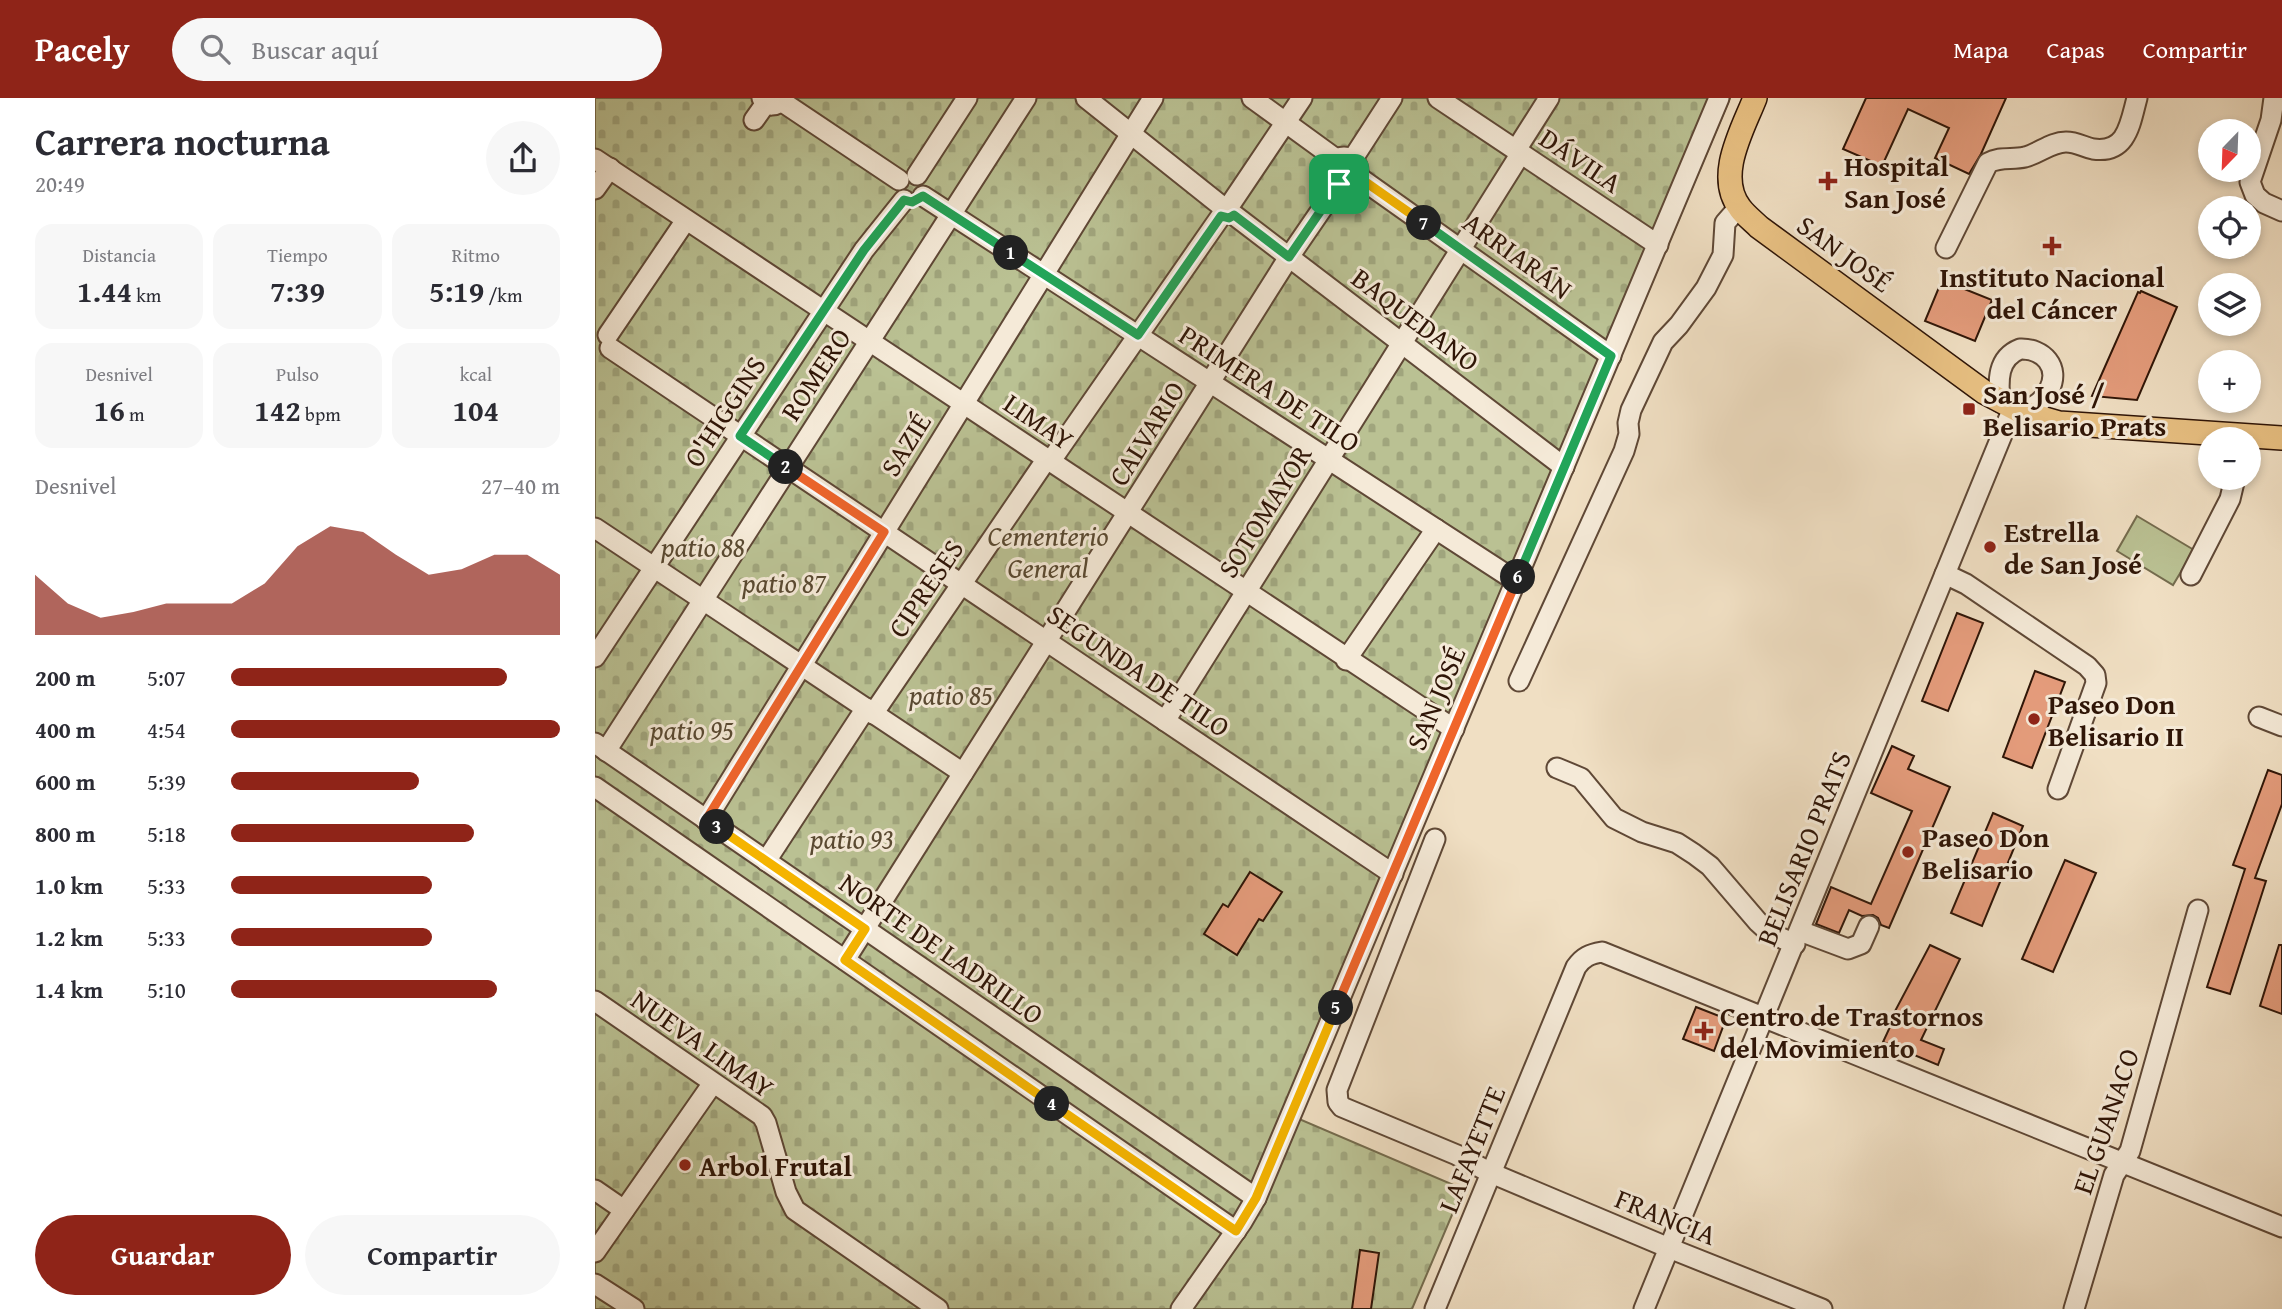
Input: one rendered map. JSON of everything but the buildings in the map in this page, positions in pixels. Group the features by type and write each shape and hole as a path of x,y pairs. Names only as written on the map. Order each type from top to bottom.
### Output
{"main road":[{"path":"1738,207 1731,187 1731,164 1755,98"},
{"name":"SAN JOSÉ","path":"1738,207 1759,227 1984,392 2012,407 2059,423 2198,434"},
{"name":"SAN JOSÉ","path":"2261,438 2282,438"}],"street":[{"path":"913,198 898,194 967,98"},
{"name":"ROMERO","path":"600,747 703,600 1025,98"},
{"name":"BAQUEDANO","path":"1086,98 1564,467"},
{"name":"SAZIÉ","path":"706,820 1153,98"},
{"name":"ARRIARÁN","path":"1252,98 1346,170 1461,248 1611,356"},
{"name":"CIPRESES","path":"766,861 1227,209 1302,98"},
{"name":"CALVARIO","path":"845,960 1392,98"},
{"name":"DÁVILA","path":"1438,98 1658,245"},
{"name":"SOTOMAYOR","path":"1165,721 1461,248 1549,98"},
{"name":"SAN JOSÉ","path":"1181,1309 1256,1198 1719,98"},
{"path":"1946,248 1988,163 2000,158 2030,155 2058,142 2078,143 2096,149 2114,148 2126,134 2137,98"},
{"path":"2274,98 2271,120 2251,182 2255,195 2282,211"},
{"path":"754,120 773,100 908,178"},
{"path":"595,190 602,164"},
{"name":"LIMAY","path":"602,164 1346,660 1454,729"},
{"name":"PRIMERA DE TILO","path":"913,198 951,214 1516,581"},
{"name":"O'HIGGINS","path":"595,657 864,250 913,198"},
{"path":"1519,681 1624,451 1631,410 1663,342 1706,288 1723,255 1725,223 1738,207"},
{"path":"602,342 686,220"},
{"name":"SEGUNDA DE TILO","path":"602,342 1393,874"},
{"name":"BELISARIO PRATS","path":"1644,1309 2012,407"},
{"path":"2191,575 2232,490"},
{"path":"595,528 963,774"},
{"path":"1346,660 1436,529"},
{"path":"1945,574 1966,584 2087,666 2095,675 2096,683 2057,789"},
{"path":"2259,717 2282,726"},
{"name":"NORTE DE LADRILLO","path":"600,747 1256,1198"},
{"path":"1557,768 1581,778 1614,818 1694,853 1710,866 1770,933 1848,949 1861,944 1869,926"},
{"path":"595,787 1236,1231"},
{"name":"FRANCIA","path":"1435,839 1337,1097 1342,1107 1669,1248 1822,1309"},
{"name":"EL GUANACO","path":"2074,1309 2114,1175 2130,1151 2198,910"},
{"name":"LAFAYETTE","path":"1435,1309 1576,967 1581,959 1602,952 2282,1227"},
{"name":"NUEVA LIMAY","path":"595,1001 762,1116 786,1192 795,1210 912,1302 938,1309"},
{"path":"595,1252 713,1083"},
{"path":"595,1190 624,1210"},
{"path":"595,1283 634,1309"}],"green space":[{"name":"Cementerio General","path":"595,98 1730,98 1299,1119 1463,1189 1412,1309 595,1309"},
{"path":"2137,516 2194,550 2173,585 2117,551"}],"place":[{"name":"Hospital San José","path":"1828,181"},
{"name":"Instituto Nacional del Cáncer","path":"2052,246"},
{"name":"San José / Belisario Prats","path":"1969,409"},
{"name":"Estrella de San José","path":"1990,547"},
{"name":"Paseo Don Belisario II","path":"2034,719"},
{"name":"Paseo Don Belisario","path":"1908,852"},
{"name":"Centro de Trastornos del Movimiento","path":"1704,1031"},
{"name":"Arbol Frutal","path":"685,1165"}],"route":[{"path":"1357,176 1611,356 1256,1198 1236,1231 845,960 865,929 706,820 884,532 740,436 864,250 904,200 912,202 923,196 1138,335 1221,216 1229,218 1234,215 1289,257 1339,184 1349,184 1357,176"}],"park label":[{"name":"patio 88","path":"703,546"},
{"name":"patio 87","path":"784,582"},
{"name":"patio 85","path":"951,694"},
{"name":"patio 95","path":"692,729"},
{"name":"patio 93","path":"852,838"}]}
